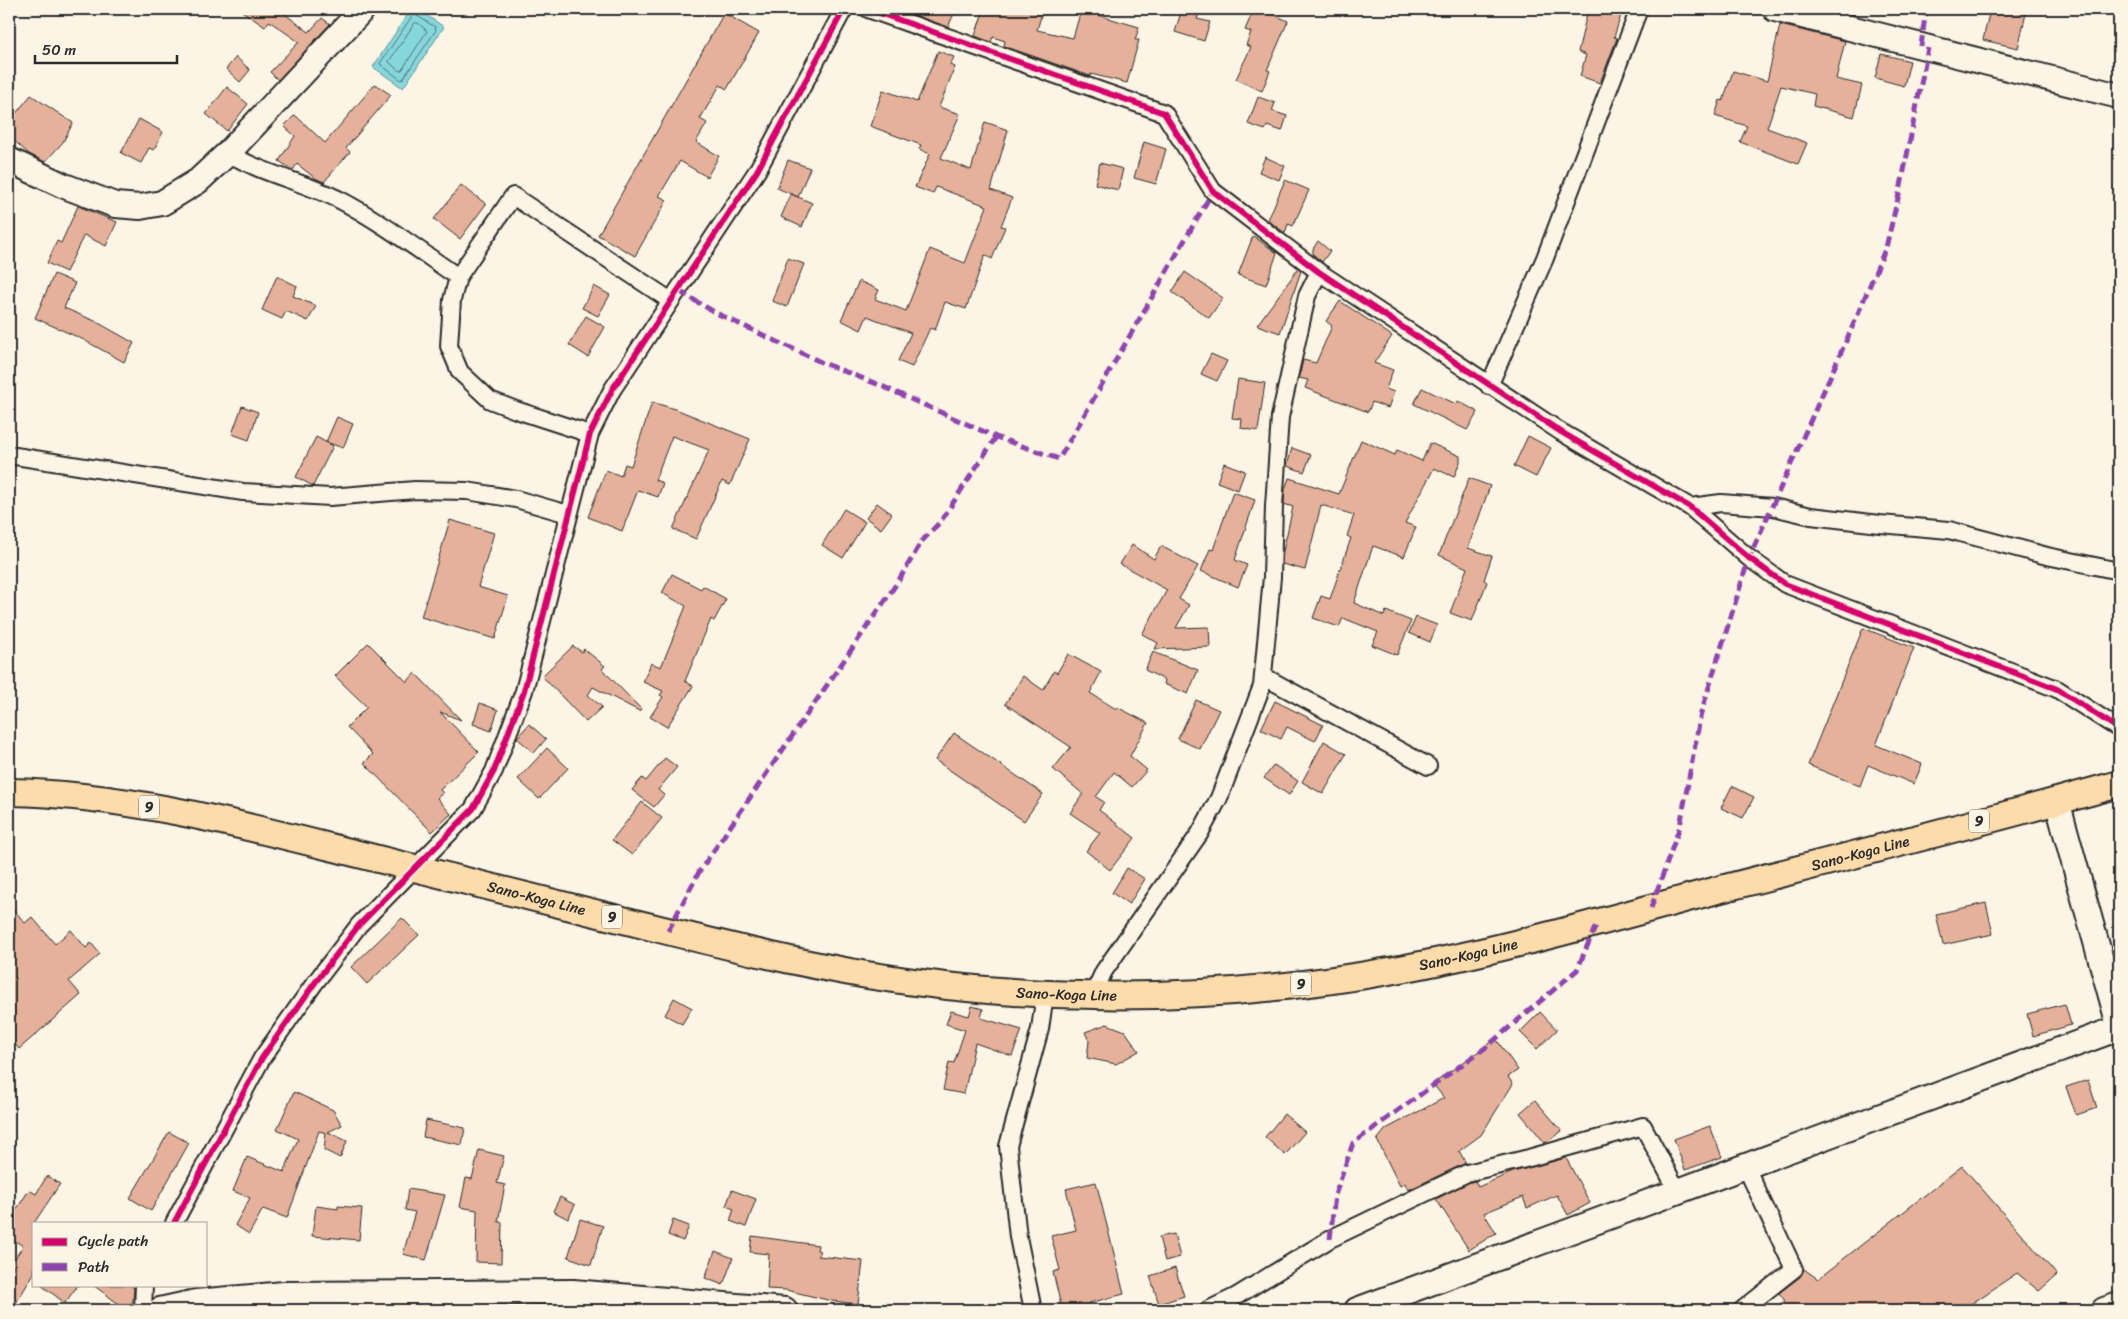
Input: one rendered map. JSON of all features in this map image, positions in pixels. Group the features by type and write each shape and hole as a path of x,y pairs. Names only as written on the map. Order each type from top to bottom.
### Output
{"main road":[{"name":"Sano-Koga Line","path":"9,792 81,797 138,805 253,828 788,960 866,975 946,986 1045,994 1148,996 1251,990 1396,970 1547,936 2119,784"}],"street":[{"path":"9,160 62,185 115,205 140,207 162,203 198,181 228,153 363,9"},
{"path":"175,1222 262,1058 314,984 359,925 435,850 473,809 494,771 524,690 590,434 612,390 757,171 844,9"},
{"path":"868,9 1164,113 1213,191 1319,272 1561,432 1690,507 1749,558 1785,584 2057,689 2119,729"},
{"path":"1489,386 1545,258 1639,9"},
{"path":"1775,9 2119,96"},
{"path":"228,153 245,162 340,200 411,245 458,278"},
{"path":"590,434 490,400 460,372 449,346 452,300 458,278 513,196 671,301"},
{"path":"1092,996 1104,971 1200,833 1219,798 1262,686 1272,578 1274,506 1280,418 1307,296 1319,272"},
{"path":"9,455 243,492 330,497 415,490 467,492 516,499 568,514"},
{"path":"1690,507 1721,503 1773,507 1821,517 1949,530 2047,556 2119,571"},
{"path":"1263,676 1428,766"},
{"path":"1357,1310 2119,1027 2057,801"},
{"path":"1033,1310 1018,1237 1008,1146 1040,1029 1045,994"},
{"path":"1208,1310 1235,1297 1330,1239 1466,1172 1529,1158 1643,1126 1677,1190"},
{"path":"1742,1310 1794,1269 1746,1165"},
{"path":"143,1310 144,1286"},
{"path":"160,1310 196,1302 284,1294 570,1301 785,1310"},
{"path":"2104,1310 2119,1305"}],"water":[{"path":"411,9 417,9 444,27 403,88 373,67"}],"building":[{"path":"239,9 278,9 309,32 322,18 330,24 278,80 270,72 299,42 269,21 265,27"},
{"path":"897,9 956,9 948,27"},
{"path":"984,9 1043,9 1037,30 1073,38 1081,10 1139,27 1135,40 1139,40 1127,83 1091,74 1090,76 1004,46 1005,41 993,37 991,42 975,36"},
{"path":"1182,9 1200,9 1197,19 1210,22 1204,41 1175,32"},
{"path":"1254,9 1272,9 1270,13 1288,21 1267,70 1270,71 1262,91 1236,79 1251,47 1246,45 1251,32 1245,30"},
{"path":"1588,9 1623,9 1614,37 1617,38 1600,83 1580,76 1586,55 1578,52"},
{"path":"1990,9 2027,9 2018,48 1983,40"},
{"path":"724,13 759,33 727,89 720,85 700,119 707,123 696,142 719,156 707,177 680,161 659,196 667,200 635,256 598,235"},
{"path":"1780,25 1845,41 1836,79 1862,85 1854,117 1813,106 1815,94 1781,86 1767,128 1807,143 1798,164 1740,142 1747,126 1715,116 1720,100 1723,101 1733,71 1767,81"},
{"path":"938,51 954,57 950,65 955,67 939,107 960,114 941,158 971,170 985,122 1008,130 991,190 1012,198 1001,226 1005,227 992,259 985,255 966,309 945,302 935,330 930,328 912,367 898,361 911,333 867,316 861,330 841,320 859,281 879,290 875,299 906,311 930,249 965,263 987,206 936,187 933,194 915,187 930,154 919,149 921,145 870,126 883,90 917,102"},
{"path":"1881,54 1910,61 1904,86 1875,78"},
{"path":"236,57 250,70 240,82 226,69"},
{"path":"375,84 391,95 346,148 350,152 324,182 315,178 297,164 293,170 279,161 295,136 284,126 295,115 325,143"},
{"path":"227,87 248,104 227,131 206,114"},
{"path":"31,95 73,123 63,142 45,162 29,154 9,136 9,122"},
{"path":"1258,97 1275,103 1272,111 1287,116 1282,131 1267,126 1265,130 1248,124"},
{"path":"139,119 163,132 154,150 149,148 141,163 121,153"},
{"path":"1144,142 1166,149 1156,184 1134,178"},
{"path":"1265,157 1285,166 1279,180 1259,172"},
{"path":"788,160 810,168 798,197 777,188"},
{"path":"1100,163 1123,169 1118,190 1095,184"},
{"path":"1285,180 1309,190 1293,226 1288,224 1285,233 1268,220"},
{"path":"461,185 486,204 460,239 434,219"},
{"path":"791,194 812,203 802,227 781,217"},
{"path":"78,206 117,222 106,246 84,235 66,272 47,263 57,241 61,243"},
{"path":"1253,236 1277,253 1266,285 1238,275"},
{"path":"1318,241 1330,251 1322,262 1313,254 1313,249"},
{"path":"788,258 804,264 787,307 772,301"},
{"path":"1298,269 1301,271 1280,333 1257,325"},
{"path":"1185,272 1223,298 1209,318 1172,292"},
{"path":"54,274 75,283 64,308 95,321 134,343 124,362 82,339 35,318"},
{"path":"277,276 297,286 293,296 316,306 308,321 286,311 282,319 262,310"},
{"path":"594,286 610,295 598,316 582,308"},
{"path":"1340,301 1392,336 1374,363 1393,370 1386,389 1394,392 1388,408 1372,402 1368,412 1305,388 1308,380 1299,378 1303,360 1316,363 1332,326 1326,321"},
{"path":"586,316 605,327 588,357 569,345"},
{"path":"1211,354 1227,361 1217,381 1201,374"},
{"path":"1238,379 1265,383 1258,431 1241,428 1242,419 1232,418"},
{"path":"1422,388 1456,404 1458,401 1478,412 1467,430 1414,404"},
{"path":"652,402 678,410 750,439 730,485 722,481 696,539 673,529 709,450 672,436 655,480 663,483 658,497 638,490 622,531 588,517 606,470 621,476 625,464 631,466"},
{"path":"242,406 258,412 249,440 232,434"},
{"path":"337,417 353,424 343,448 326,442"},
{"path":"1528,436 1551,448 1536,477 1514,466"},
{"path":"316,437 333,446 313,486 296,477"},
{"path":"1361,440 1395,455 1397,450 1422,461 1430,443 1460,456 1460,462 1454,477 1434,468 1405,523 1416,527 1404,557 1373,546 1354,603 1384,616 1386,611 1411,621 1397,655 1372,645 1378,632 1343,618 1339,627 1313,618 1321,596 1330,599 1351,538 1347,536 1354,515 1321,505 1305,570 1282,564 1293,507 1284,504 1285,489 1289,478 1339,494"},
{"path":"1292,448 1311,455 1304,472 1287,466"},
{"path":"1224,463 1245,471 1238,490 1217,482"},
{"path":"1469,478 1490,486 1468,548 1492,556 1484,580 1487,582 1472,621 1450,613 1467,568 1439,555"},
{"path":"1233,492 1255,500 1235,560 1247,565 1238,587 1201,571 1210,549 1213,550"},
{"path":"877,503 892,514 881,529 866,518"},
{"path":"844,509 865,522 843,558 822,545"},
{"path":"450,520 494,533 478,587 508,596 495,639 421,617"},
{"path":"1132,545 1154,559 1161,546 1198,566 1179,599 1189,605 1176,628 1209,627 1210,647 1155,649 1158,643 1142,634 1167,590 1120,564"},
{"path":"672,574 701,589 703,586 726,599 714,621 711,619 685,681 693,686 667,727 650,717 663,697 660,695 663,691 643,682 651,663 661,667 686,606 662,593"},
{"path":"1416,617 1437,625 1430,642 1409,633"},
{"path":"1863,628 1914,648 1876,745 1922,764 1914,784 1868,765 1860,786 1808,765"},
{"path":"368,643 407,682 415,673 461,720 440,712 479,752 440,790 443,793 437,798 451,814 432,832 364,763 373,754 347,727 367,707 335,676"},
{"path":"573,646 582,652 584,649 605,666 602,669 641,709 639,711 593,687 588,695 602,707 586,722 542,676"},
{"path":"1153,652 1198,670 1188,694 1164,684 1165,680 1145,670"},
{"path":"1068,654 1101,672 1090,693 1116,709 1117,707 1148,723 1130,756 1147,770 1132,787 1114,772 1096,797 1104,802 1099,810 1135,838 1110,870 1086,851 1100,833 1070,813 1083,794 1053,769 1071,747 1005,704 1023,676 1043,690 1054,671 1057,673"},
{"path":"1196,700 1219,710 1200,749 1178,739"},
{"path":"1275,701 1323,725 1315,741 1287,727 1281,739 1261,729"},
{"path":"480,703 498,710 491,731 473,724"},
{"path":"529,724 546,739 534,753 517,738"},
{"path":"954,733 1043,794 1024,821 935,760"},
{"path":"1324,741 1346,754 1323,794 1302,782"},
{"path":"547,748 568,768 539,799 518,779"},
{"path":"665,758 677,767 658,790 664,795 654,807 632,790 642,778 646,781"},
{"path":"1274,765 1298,781 1289,795 1264,778"},
{"path":"1732,786 1754,797 1743,818 1721,808"},
{"path":"642,802 662,818 632,855 612,840"},
{"path":"1127,868 1145,879 1129,904 1112,893"},
{"path":"1986,903 1993,934 1943,945 1936,914"},
{"path":"9,904 25,923 32,917 55,944 71,930 86,948 91,943 100,954 69,981 81,995 19,1049 9,1037"},
{"path":"402,918 419,935 367,984 351,967"},
{"path":"674,998 692,1008 682,1024 665,1015"},
{"path":"2065,1004 2071,1025 2033,1036 2027,1014"},
{"path":"972,1006 983,1009 981,1018 1022,1030 1012,1056 975,1043 964,1094 943,1090 949,1062 954,1063 965,1030 946,1024 951,1011 969,1016"},
{"path":"1540,1012 1557,1030 1537,1049 1520,1032"},
{"path":"1107,1024 1125,1031 1139,1051 1116,1064 1087,1058 1089,1041 1085,1032"},
{"path":"1496,1039 1518,1070 1508,1077 1513,1084 1481,1135 1459,1151 1466,1163 1408,1190 1405,1183 1400,1186 1377,1140 1386,1129 1444,1098 1433,1084"},
{"path":"2088,1080 2097,1108 2076,1115 2066,1087"},
{"path":"294,1092 333,1110 342,1125 328,1132 347,1141 340,1158 324,1150 326,1133 319,1131 287,1218 263,1209 249,1234 235,1225 250,1198 233,1191 247,1157 284,1172 298,1139 277,1129"},
{"path":"1535,1100 1562,1131 1545,1143 1520,1113"},
{"path":"1284,1114 1305,1132 1285,1155 1265,1137"},
{"path":"426,1120 465,1128 462,1145 423,1137"},
{"path":"1710,1126 1722,1157 1685,1170 1674,1139"},
{"path":"169,1132 189,1143 151,1211 130,1198"},
{"path":"479,1150 504,1156 497,1183 505,1185 498,1222 502,1222 501,1263 476,1262 477,1210 460,1207 466,1178 472,1179"},
{"path":"1566,1158 1590,1203 1568,1215 1557,1195 1527,1208 1523,1197 1484,1213 1496,1233 1469,1250 1436,1199 1470,1182 1475,1181 1478,1187 1513,1172"},
{"path":"1962,1166 2057,1275 2039,1291 2017,1273 1962,1310 1771,1310 1785,1301 1779,1293 1800,1277 1804,1269 1818,1279"},
{"path":"47,1176 60,1184 35,1222 32,1222 32,1276 12,1310 9,1310 9,1276 14,1266 11,1264 23,1246 9,1237 9,1221 29,1190 36,1194"},
{"path":"1096,1182 1124,1294 1089,1303 1090,1310 1062,1310 1053,1272 1060,1270 1051,1236 1076,1230 1066,1189"},
{"path":"408,1189 445,1195 426,1260 403,1254 415,1212 405,1210"},
{"path":"732,1190 756,1199 746,1227 730,1221 734,1209 726,1206"},
{"path":"560,1197 575,1205 568,1219 553,1211"},
{"path":"316,1206 338,1209 338,1206 362,1208 359,1240 312,1236"},
{"path":"580,1219 603,1226 591,1265 568,1257"},
{"path":"673,1220 689,1226 683,1241 668,1235"},
{"path":"1174,1234 1180,1257 1165,1261 1159,1237"},
{"path":"752,1236 818,1245 817,1250 820,1251 818,1256 863,1261 858,1304 832,1301 786,1290 767,1289 769,1254 750,1252"},
{"path":"715,1251 733,1258 723,1285 705,1278"},
{"path":"1175,1268 1184,1296 1159,1304 1150,1276"},
{"path":"42,1286 77,1286 65,1303"},
{"path":"94,1286 131,1286 134,1288 133,1301 127,1310"}],"marked path":[{"path":"1921,46 1926,9"},
{"path":"1651,908 1680,826 1701,713 1749,558 1886,247 1901,186 1928,48"},
{"path":"679,291 716,313 823,363 877,384 996,437 1059,459 1213,191"},
{"path":"668,931 699,872 899,580 922,541 941,521 996,437"},
{"path":"1330,1239 1335,1195 1353,1143 1485,1048 1577,970 1597,923"}],"cycle path":[{"path":"175,1222 262,1058 314,984 359,925 473,809 494,771 524,691 590,434 612,390 757,171 844,9"},
{"path":"868,9 1164,113 1213,191 1319,272 1561,432 1690,507 1749,558 1785,584 2057,689 2119,729"}]}
